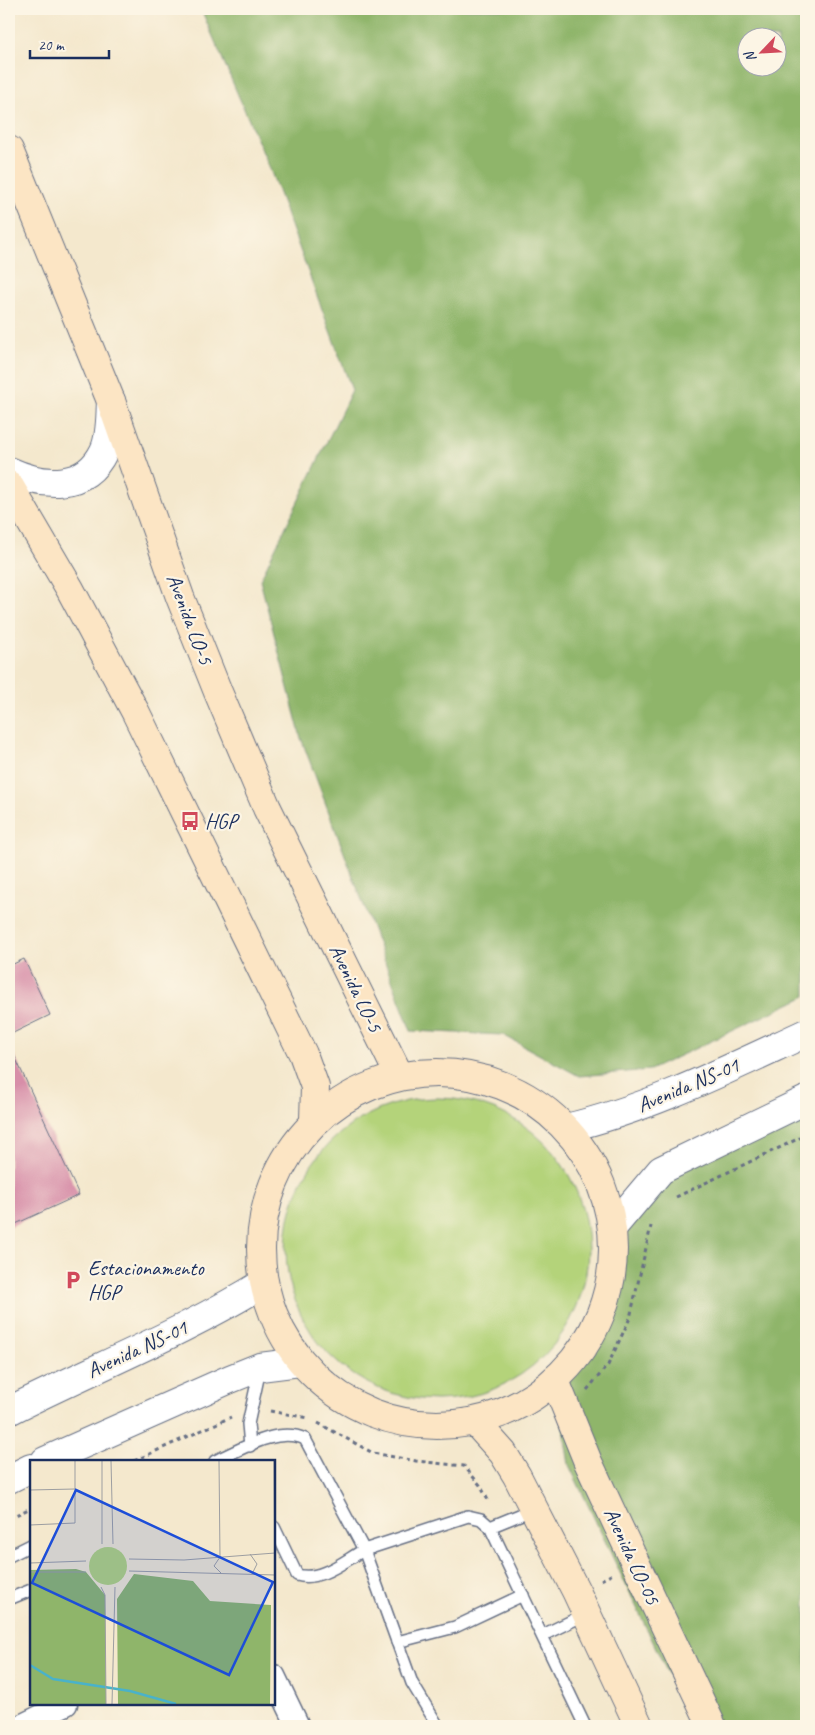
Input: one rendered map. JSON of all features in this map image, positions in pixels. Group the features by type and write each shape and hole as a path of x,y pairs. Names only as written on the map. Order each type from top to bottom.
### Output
{"main road":[{"name":"Avenida LO-5","path":"9,150 17,182 111,401 180,597 263,799 399,1075"},
{"path":"9,485 70,589 136,713 303,1054 315,1087 314,1120"},
{"path":"447,1071 490,1080 526,1096 566,1128 597,1174 613,1227 603,1314 556,1383 519,1409 477,1424 439,1429 400,1421 361,1407 300,1362 281,1334 264,1284 260,1216 286,1160 314,1120 354,1091 399,1075 447,1071"},
{"name":"Avenida LO-05","path":"556,1383 588,1462 712,1726"},
{"path":"477,1424 503,1453 534,1509 581,1602 639,1726"}],"street":[{"path":"9,471 42,483 64,482 78,477 94,465 104,451 109,433 111,401"},
{"name":"Avenida NS-01","path":"566,1128 608,1118 665,1097 806,1033"},
{"path":"613,1227 661,1170 806,1100"},
{"name":"Avenida NS-01","path":"9,1411 77,1377 174,1333 226,1307 264,1284"},
{"path":"49,1460 80,1452 260,1367 300,1362"},
{"path":"9,1479 30,1468"},
{"path":"275,1678 298,1726"},
{"path":"21,1726 64,1705"}],"lane":[{"path":"250,1446 248,1424 250,1408 260,1367"},
{"path":"220,1460 239,1456 250,1446 273,1437 288,1434 305,1439 364,1550 412,1683 438,1726"},
{"path":"495,1525 534,1509"},
{"path":"275,1529 297,1575 306,1578 320,1575 364,1550 468,1516 481,1518 495,1525 523,1595 585,1726"},
{"path":"9,1556 30,1546"},
{"path":"9,1599 30,1590"},
{"path":"397,1642 455,1627 523,1595"},
{"path":"543,1635 581,1602"}],"path":[{"path":"672,1202 677,1195 806,1135"},
{"path":"585,1392 608,1365 630,1318 650,1227 655,1221"},
{"path":"136,1460 250,1408 304,1416 373,1453 416,1461 464,1466 480,1485 495,1525"},
{"path":"9,1518 30,1508"},
{"path":"581,1602 636,1564"}],"green space":[{"path":"201,9 806,9 806,996 650,1070 579,1076 503,1035 411,1031 301,738 260,580 352,390 270,169"},
{"path":"437,1098 466,1101 495,1110 521,1123 544,1142 563,1165 576,1191 585,1220 588,1249 585,1278 576,1307 563,1333 544,1356 521,1375 495,1388 466,1397 437,1400 408,1397 379,1388 353,1375 330,1356 311,1333 298,1307 289,1278 286,1249 289,1220 298,1191 311,1165 330,1142 353,1123 379,1110 408,1101"},
{"path":"806,1100 806,1726 693,1726 569,1465 556,1383 603,1314 613,1227 661,1170"}],"building":[{"path":"24,959 50,1015 9,1035 9,966"},
{"path":"9,1044 79,1195 9,1227"}],"place":[{"name":"HGP","path":"190,821"},
{"name":"Estacionamento HGP","path":"73,1280"}]}
